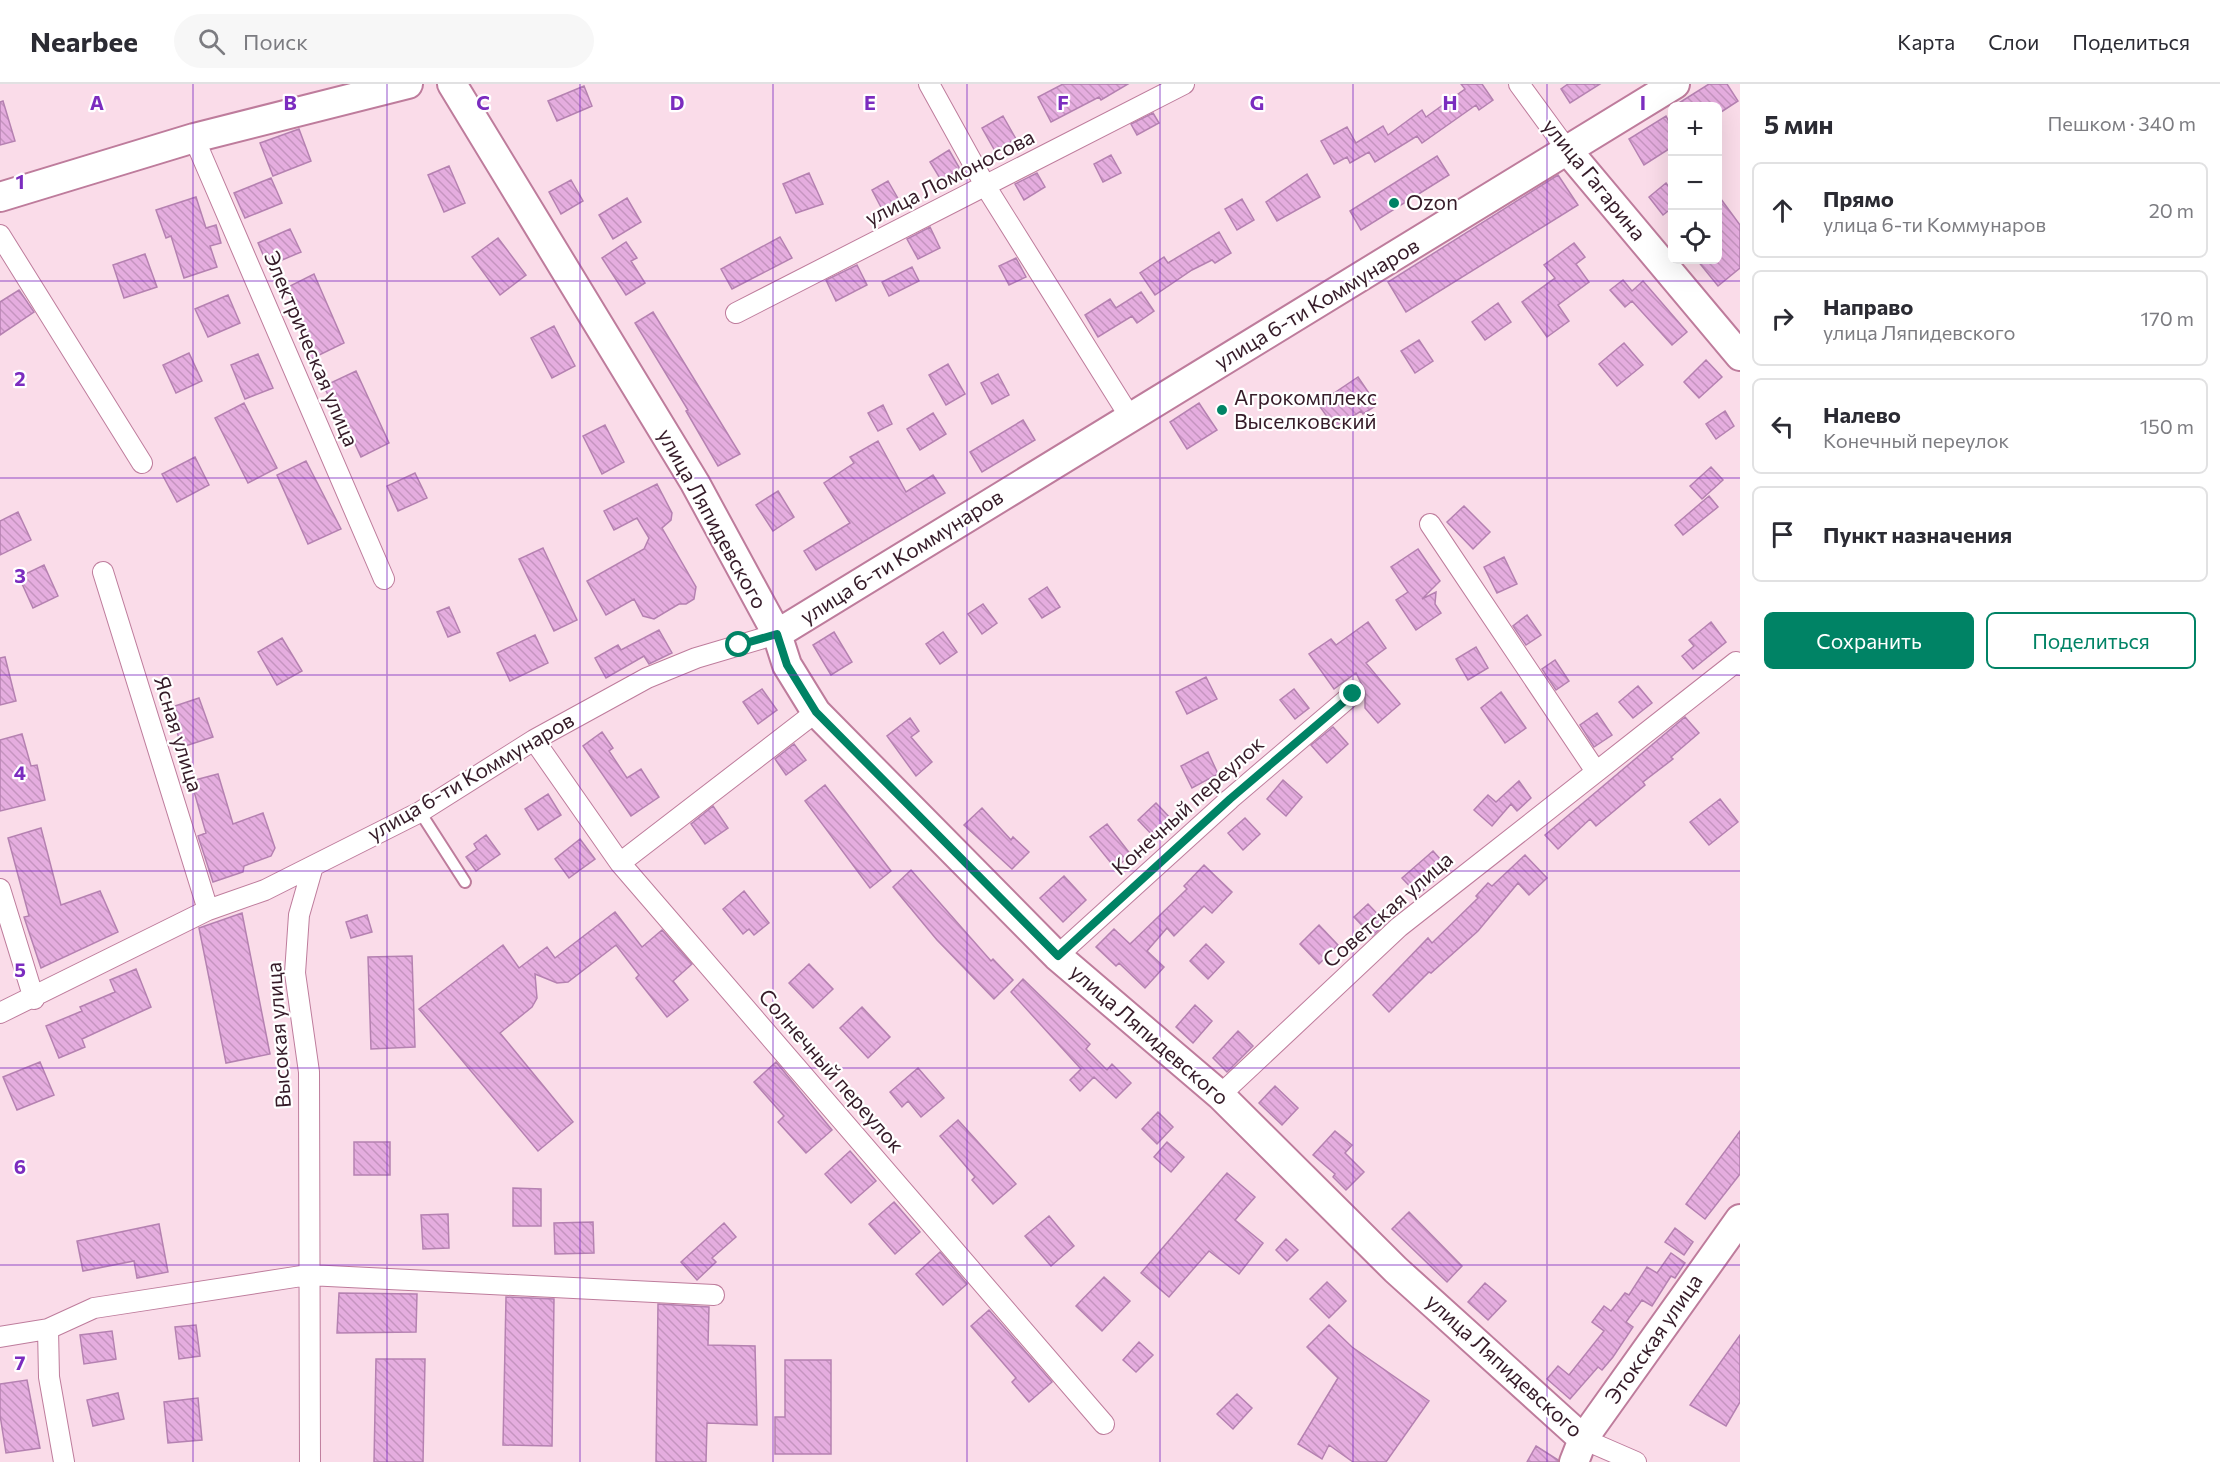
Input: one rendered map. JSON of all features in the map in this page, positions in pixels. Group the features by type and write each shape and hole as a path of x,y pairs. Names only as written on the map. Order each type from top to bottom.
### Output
{"main road":[{"path":"0,197 194,138 408,84"},
{"name":"улица Ляпидевского","path":"452,84 695,483 777,634 787,665 816,712 1058,956 1220,1095 1579,1450"},
{"name":"улица 6-ти Коммунаров","path":"777,634 1675,84"},
{"name":"улица Гагарина","path":"1568,151 1740,356"},
{"name":"Этокская улица","path":"1579,1450 1740,1219"}],"street":[{"path":"929,84 986,187 1130,417"},
{"name":"улица Ломоносова","path":"736,313 1184,84"},
{"name":"улица Гагарина","path":"1519,84 1568,151"},
{"name":"Электрическая улица","path":"194,138 384,579"},
{"path":"0,235 142,463"},
{"path":"1430,524 1595,770"},
{"name":"Ясная улица","path":"103,572 208,910"},
{"name":"улица 6-ти Коммунаров","path":"0,1013 34,999 208,910 265,890 420,812 534,740 647,678 696,658 777,634"},
{"name":"Советская улица","path":"1220,1095 1399,927 1595,770 1736,662 1740,665"},
{"name":"Конечный переулок","path":"1058,956 1230,799 1353,694"},
{"path":"620,863 816,712"},
{"name":"Солнечный переулок","path":"534,740 620,863 1104,1424"},
{"name":"Высокая улица","path":"310,1462 309,1072 295,973 299,915 313,866"},
{"path":"0,889 34,999"},
{"path":"0,1337 48,1329 94,1308 308,1275 714,1295"},
{"path":"48,1329 50,1377 64,1462"},
{"name":"улица Ляпидевского","path":"1579,1450 1636,1462"}],"lane":[{"path":"420,812 465,882"}],"building":[{"path":"1063,84 1128,84 1101,100 1099,97 1051,122 1038,97"},
{"path":"1461,84 1482,84 1493,100 1479,110 1476,105 1422,143 1417,136 1375,162 1369,152 1350,163 1347,157 1334,164 1321,141 1347,127 1356,143 1383,126 1388,135 1422,110 1426,117 1465,89"},
{"path":"1568,84 1600,84 1570,103 1561,89"},
{"path":"1709,84 1727,84 1738,101 1722,111 1722,102 1680,102"},
{"path":"584,86 592,106 557,121 548,101"},
{"path":"3,101 15,141 0,145 0,102"},
{"path":"1153,113 1159,123 1137,135 1131,124"},
{"path":"1003,116 1016,139 995,151 982,128"},
{"path":"1666,116 1668,150 1644,165 1629,139"},
{"path":"299,129 311,161 273,176 260,143"},
{"path":"949,150 960,169 941,180 930,162"},
{"path":"1111,155 1121,173 1103,182 1094,164"},
{"path":"1437,156 1449,175 1361,230 1350,211"},
{"path":"449,166 465,203 444,212 428,175"},
{"path":"809,173 823,204 796,213 783,184"},
{"path":"1037,173 1045,187 1024,200 1015,184"},
{"path":"1307,174 1320,197 1277,221 1266,202"},
{"path":"1558,175 1578,205 1406,312 1388,282"},
{"path":"271,178 282,203 245,218 234,193"},
{"path":"571,180 583,201 561,214 549,192"},
{"path":"888,181 900,202 883,211 872,190"},
{"path":"1666,183 1668,186 1668,211 1663,215 1649,197"},
{"path":"196,197 206,228 216,225 221,243 210,246 217,267 184,278 171,236 166,238 156,210"},
{"path":"627,198 641,222 613,239 599,215"},
{"path":"1242,199 1254,220 1237,230 1225,209"},
{"path":"1722,200 1740,225 1740,268 1718,286 1700,264 1722,264"},
{"path":"930,227 940,248 918,259 907,239"},
{"path":"290,229 301,252 268,266 258,243"},
{"path":"1219,232 1231,253 1215,263 1212,260 1192,270 1155,295 1140,273 1164,257 1168,263"},
{"path":"780,237 792,258 732,289 721,269"},
{"path":"498,238 526,275 500,295 472,257"},
{"path":"626,242 637,258 631,261 645,283 626,295 602,258"},
{"path":"1574,243 1585,257 1576,264 1589,282 1558,305 1569,321 1547,337 1522,302 1555,278 1544,265"},
{"path":"145,254 157,287 124,298 113,265"},
{"path":"1016,258 1026,277 1009,285 999,266"},
{"path":"857,265 867,285 836,301 826,280"},
{"path":"912,267 919,281 889,296 882,282"},
{"path":"314,274 344,343 309,360 299,338 307,333 286,288"},
{"path":"1623,280 1632,291 1643,281 1687,332 1672,345 1632,301 1625,307 1610,290"},
{"path":"19,290 34,312 0,335 0,302"},
{"path":"1141,292 1154,311 1137,323 1132,316 1098,337 1085,315 1110,299 1116,308"},
{"path":"228,295 240,323 208,337 195,309"},
{"path":"1498,303 1511,322 1485,340 1472,322"},
{"path":"653,312 740,454 718,466 686,411 688,410 635,323"},
{"path":"554,326 575,366 552,378 531,338"},
{"path":"1419,340 1433,361 1415,373 1401,351"},
{"path":"1624,343 1643,365 1617,386 1599,364"},
{"path":"189,353 202,381 176,393 163,365"},
{"path":"258,354 273,388 245,399 231,365"},
{"path":"1706,360 1722,377 1699,398 1684,382"},
{"path":"948,364 965,394 946,405 929,375"},
{"path":"356,371 389,443 361,457 342,416 338,418 324,386"},
{"path":"998,374 1009,395 992,404 981,383"},
{"path":"1358,377 1377,405 1363,414 1361,411 1335,428 1318,404"},
{"path":"244,403 277,468 248,483 215,418"},
{"path":"1199,403 1217,430 1187,449 1170,422"},
{"path":"883,405 892,424 878,431 868,413"},
{"path":"1725,411 1734,426 1716,439 1706,424"},
{"path":"933,413 946,434 920,450 907,429"},
{"path":"1023,420 1035,440 982,472 970,452"},
{"path":"605,425 624,462 602,474 583,436"},
{"path":"878,441 906,492 933,475 945,493 816,570 804,551 850,523 824,483 854,463 850,457"},
{"path":"195,457 209,485 177,502 162,474"},
{"path":"306,461 341,529 308,544 277,475"},
{"path":"1711,467 1723,480 1702,499 1690,486"},
{"path":"415,473 427,498 398,511 387,486"},
{"path":"657,484 672,513 671,520 662,528 696,587 694,599 686,604 679,604 654,619 643,616 634,599 606,615 587,581 644,549 649,538 637,518 614,530 604,511"},
{"path":"778,491 794,517 773,531 756,505"},
{"path":"1709,496 1718,507 1683,535 1675,525"},
{"path":"1464,506 1490,532 1473,549 1447,522"},
{"path":"18,512 31,540 0,555 0,521"},
{"path":"543,548 577,620 554,631 519,559"},
{"path":"1418,549 1440,581 1422,599 1436,592 1435,604 1441,613 1416,630 1396,600 1408,592 1391,567"},
{"path":"1504,557 1517,584 1497,593 1484,567"},
{"path":"44,565 58,596 33,608 19,577"},
{"path":"1047,587 1060,607 1042,618 1029,599"},
{"path":"983,604 997,623 982,634 968,614"},
{"path":"449,607 460,632 448,637 437,612"},
{"path":"1527,615 1541,635 1526,645 1513,626"},
{"path":"1368,622 1386,648 1366,663 1400,704 1378,723 1365,708 1365,691 1356,673 1334,689 1309,654 1331,639 1336,645"},
{"path":"1711,622 1726,642 1693,669 1682,656 1694,646 1689,640"},
{"path":"659,630 672,653 649,664 644,656 606,678 595,658 618,645 621,650"},
{"path":"834,632 852,662 831,675 813,645"},
{"path":"943,632 957,652 940,664 926,644"},
{"path":"535,635 548,663 510,681 497,653"},
{"path":"282,638 302,671 277,685 258,652"},
{"path":"1476,647 1488,668 1468,680 1456,659"},
{"path":"5,657 16,701 0,705 0,658"},
{"path":"1555,660 1569,681 1556,690 1542,669"},
{"path":"1206,677 1217,699 1187,714 1176,692"},
{"path":"1638,686 1652,703 1633,718 1619,702"},
{"path":"762,689 777,710 758,724 743,702"},
{"path":"1294,689 1309,708 1295,719 1280,700"},
{"path":"1501,692 1526,728 1505,743 1481,708"},
{"path":"199,698 213,737 182,747 169,708"},
{"path":"1597,713 1612,735 1594,747 1580,725"},
{"path":"1685,717 1699,733 1671,757 1673,759 1643,782 1645,785 1596,826 1590,819 1558,849 1545,835"},
{"path":"910,718 919,731 911,737 932,762 916,776 887,736"},
{"path":"1333,727 1348,744 1327,763 1311,745"},
{"path":"602,732 613,748 609,751 627,778 641,769 659,797 631,816 583,746"},
{"path":"22,734 31,766 37,765 45,800 0,811 0,740"},
{"path":"794,744 806,760 786,775 775,759"},
{"path":"1208,752 1218,774 1192,788 1181,766"},
{"path":"218,774 233,824 263,813 275,848 271,856 244,866 243,872 213,882 198,836 206,833 191,781"},
{"path":"1283,780 1302,797 1286,816 1267,799"},
{"path":"1519,781 1531,798 1517,811 1511,804 1492,826 1474,810 1488,795 1496,802"},
{"path":"825,785 891,871 870,888 805,801"},
{"path":"548,794 561,815 538,830 525,809"},
{"path":"1720,799 1738,822 1709,845 1690,822"},
{"path":"1156,803 1174,822 1156,839 1138,820"},
{"path":"713,806 728,828 705,844 691,824"},
{"path":"982,808 1011,840 1013,837 1029,852 1012,869 964,825"},
{"path":"1245,818 1260,834 1243,850 1228,833"},
{"path":"1107,824 1131,855 1115,868 1090,837"},
{"path":"41,828 61,905 100,891 118,932 41,968 24,917 29,916 8,838"},
{"path":"486,835 500,854 476,871 466,857 477,849 474,844"},
{"path":"580,839 595,859 569,878 555,859"},
{"path":"1433,851 1448,868 1418,895 1402,878"},
{"path":"1525,855 1547,878 1529,895 1518,883 1478,931 1431,973 1429,972 1389,1012 1373,995 1428,938 1432,943 1478,898 1476,896 1488,883 1492,886"},
{"path":"1204,865 1232,892 1212,913 1204,906 1174,936 1167,928 1147,951 1164,967 1145,988 1119,963 1116,966 1096,947 1114,929 1130,944 1187,889 1184,886"},
{"path":"911,870 991,961 993,959 1013,980 994,999 937,940 893,887"},
{"path":"1064,876 1086,900 1063,922 1040,898"},
{"path":"744,891 769,923 754,935 749,929 743,934 723,909"},
{"path":"1368,904 1386,923 1372,936 1354,917"},
{"path":"615,912 642,947 662,930 692,964 673,981 688,1000 667,1017 636,978 639,975 616,945 568,982 557,983 535,974 537,998 532,1007 500,1033 573,1122 538,1151 419,1009 503,945 519,968 547,947 555,958"},
{"path":"242,913 270,1054 226,1063 199,928"},
{"path":"367,915 372,932 351,938 346,922"},
{"path":"1319,925 1338,945 1319,964 1300,944"},
{"path":"1206,944 1224,962 1208,979 1190,961"},
{"path":"412,956 415,1047 371,1049 368,957"},
{"path":"809,964 833,989 813,1008 789,983"},
{"path":"136,969 151,1007 82,1039 85,1047 59,1058 46,1026 82,1011 80,1007 115,992 110,980"},
{"path":"1023,979 1090,1044 1086,1049 1107,1070 1112,1064 1131,1083 1116,1098 1094,1077 1080,1091 1070,1080 1081,1069 1011,992"},
{"path":"1195,1005 1212,1021 1193,1043 1176,1027"},
{"path":"862,1007 890,1037 868,1058 840,1028"},
{"path":"1238,1031 1253,1046 1227,1072 1213,1058"},
{"path":"40,1062 54,1095 17,1110 3,1077"},
{"path":"776,1062 832,1130 806,1153 778,1122 784,1116 754,1082"},
{"path":"918,1068 944,1098 921,1117 908,1101 902,1107 890,1092"},
{"path":"1275,1086 1298,1108 1282,1125 1259,1103"},
{"path":"1158,1112 1173,1127 1157,1144 1142,1129"},
{"path":"958,1120 1016,1184 993,1204 972,1180 975,1177 940,1136"},
{"path":"1335,1131 1352,1145 1345,1153 1364,1172 1346,1190 1333,1177 1335,1174 1313,1155"},
{"path":"1740,1131 1740,1174 1705,1219 1686,1204"},
{"path":"354,1142 390,1142 390,1175 354,1175"},
{"path":"1167,1142 1184,1157 1171,1172 1154,1157"},
{"path":"850,1151 876,1181 851,1203 825,1174"},
{"path":"1227,1173 1255,1197 1235,1220 1263,1243 1239,1274 1209,1251 1169,1297 1141,1273"},
{"path":"513,1188 541,1189 541,1226 513,1226"},
{"path":"894,1202 920,1232 895,1254 869,1224"},
{"path":"1409,1212 1462,1266 1447,1282 1392,1229"},
{"path":"448,1214 449,1248 423,1249 421,1215"},
{"path":"1049,1216 1074,1246 1051,1266 1025,1236"},
{"path":"593,1222 594,1253 555,1254 554,1223"},
{"path":"724,1223 736,1237 712,1258 716,1262 697,1280 681,1262"},
{"path":"159,1224 168,1272 137,1278 134,1261 83,1271 77,1241"},
{"path":"1675,1228 1693,1242 1684,1255 1665,1242"},
{"path":"1286,1239 1298,1250 1287,1261 1276,1250"},
{"path":"940,1252 967,1284 943,1305 916,1274"},
{"path":"1671,1253 1685,1263 1675,1278 1671,1276 1652,1306 1642,1300 1626,1322 1633,1327 1613,1357 1602,1370 1598,1367 1570,1399 1547,1379 1558,1366 1569,1375 1604,1331 1592,1322 1604,1306 1611,1311 1625,1293 1629,1295 1647,1267 1657,1273"},
{"path":"1104,1277 1130,1301 1102,1331 1076,1306"},
{"path":"1327,1282 1346,1301 1329,1318 1310,1299"},
{"path":"1485,1283 1506,1301 1488,1320 1468,1302"},
{"path":"339,1293 417,1294 416,1332 337,1333"},
{"path":"506,1297 554,1299 552,1446 503,1445"},
{"path":"658,1304 709,1307 708,1345 755,1346 757,1425 707,1423 706,1462 656,1462"},
{"path":"989,1310 1052,1382 1029,1402 1012,1382 1016,1378 971,1326"},
{"path":"196,1325 200,1356 179,1359 175,1327"},
{"path":"1329,1325 1352,1347 1429,1401 1386,1462 1353,1462 1329,1445 1322,1459 1298,1444 1338,1378 1307,1347"},
{"path":"112,1331 116,1359 84,1364 80,1335"},
{"path":"1740,1335 1740,1402 1726,1426 1690,1405"},
{"path":"1139,1342 1153,1355 1136,1372 1123,1360"},
{"path":"376,1359 425,1359 423,1462 374,1462"},
{"path":"785,1360 831,1360 831,1454 775,1454 775,1417 785,1417"},
{"path":"27,1380 40,1448 6,1453 0,1415 0,1384"},
{"path":"118,1393 124,1419 93,1426 87,1400"},
{"path":"1237,1394 1252,1408 1233,1429 1217,1414"},
{"path":"198,1398 202,1440 168,1443 164,1402"},
{"path":"1536,1446 1558,1460 1558,1462 1527,1462"}],"place":[{"name":"Ozon","path":"1394,203"},
{"name":"Агрокомплекс Выселковский","path":"1222,410"}],"route":[{"path":"739,645 777,634 787,665 816,712 1058,956 1230,799 1353,694"}]}
